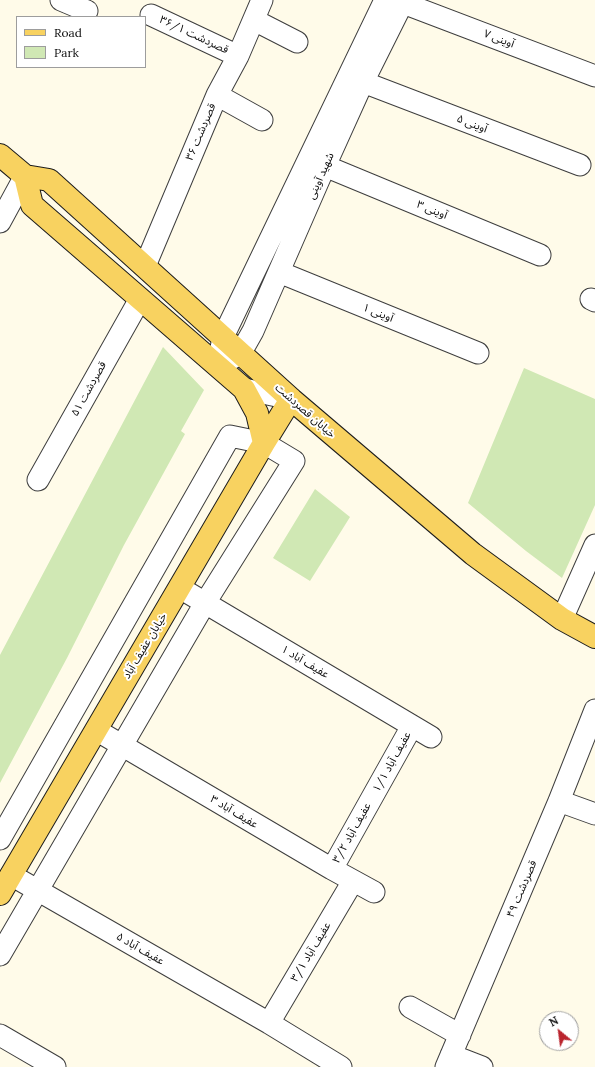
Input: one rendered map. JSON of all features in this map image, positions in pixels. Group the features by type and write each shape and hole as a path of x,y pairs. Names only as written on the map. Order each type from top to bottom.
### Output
{"main road":[{"path":"0,155 25,176 32,205 244,389 256,413 264,443"},
{"name":"خیابان قصردشت","path":"25,176 49,180 291,399 473,554 562,619 595,637"},
{"name":"خیابان عفیف آباد","path":"3,887 291,399"}],"street":[{"path":"61,0 87,11"},
{"name":"۳۶ قصردشت","path":"145,266 217,95 238,56 262,0"},
{"name":"۷ آوینی","path":"397,1 595,76"},
{"name":"شهید آوینی","path":"240,354 253,331 363,82 397,1"},
{"name":"شهید آوینی","path":"218,366 223,337 397,1"},
{"name":"۳۶/۱ قصردشت","path":"151,15 238,56"},
{"path":"254,20 297,42"},
{"name":"۵ آوینی","path":"363,82 580,165"},
{"path":"217,95 262,120"},
{"name":"۳ آوینی","path":"325,166 540,255"},
{"path":"0,222 25,176"},
{"name":"۱ آوینی","path":"279,272 478,353"},
{"name":"۵۱ قصردشت","path":"38,480 140,299"},
{"path":"218,366 240,354"},
{"path":"244,389 291,399"},
{"path":"0,839 230,436 264,443 294,461 205,603 0,955"},
{"path":"562,619 595,545"},
{"name":"عفیف آباد ۱","path":"180,588 431,738"},
{"name":"قصردشت ۴۹","path":"449,1061 559,801 595,710"},
{"name":"عفیف آباد ۱/۱","path":"372,797 412,726"},
{"name":"عفیف آباد ۳","path":"96,730 352,881 374,892"},
{"name":"عفیف آباد ۳/۲","path":"332,869 372,797"},
{"path":"559,801 595,814"},
{"name":"عفیف آباد ۳/۱","path":"268,1023 352,881"},
{"name":"عفیف آباد ۵","path":"3,887 37,890 268,1023 341,1067"},
{"path":"410,1007 460,1035"},
{"path":"0,1035 55,1067"},
{"path":"449,1061 482,1067"}],"green space":[{"path":"163,347 204,390 181,431 185,434 124,545 67,658 0,783 0,655"},
{"path":"524,368 595,399 595,505 562,578 526,551 468,503"},
{"path":"315,489 350,517 310,581 273,558"}]}
